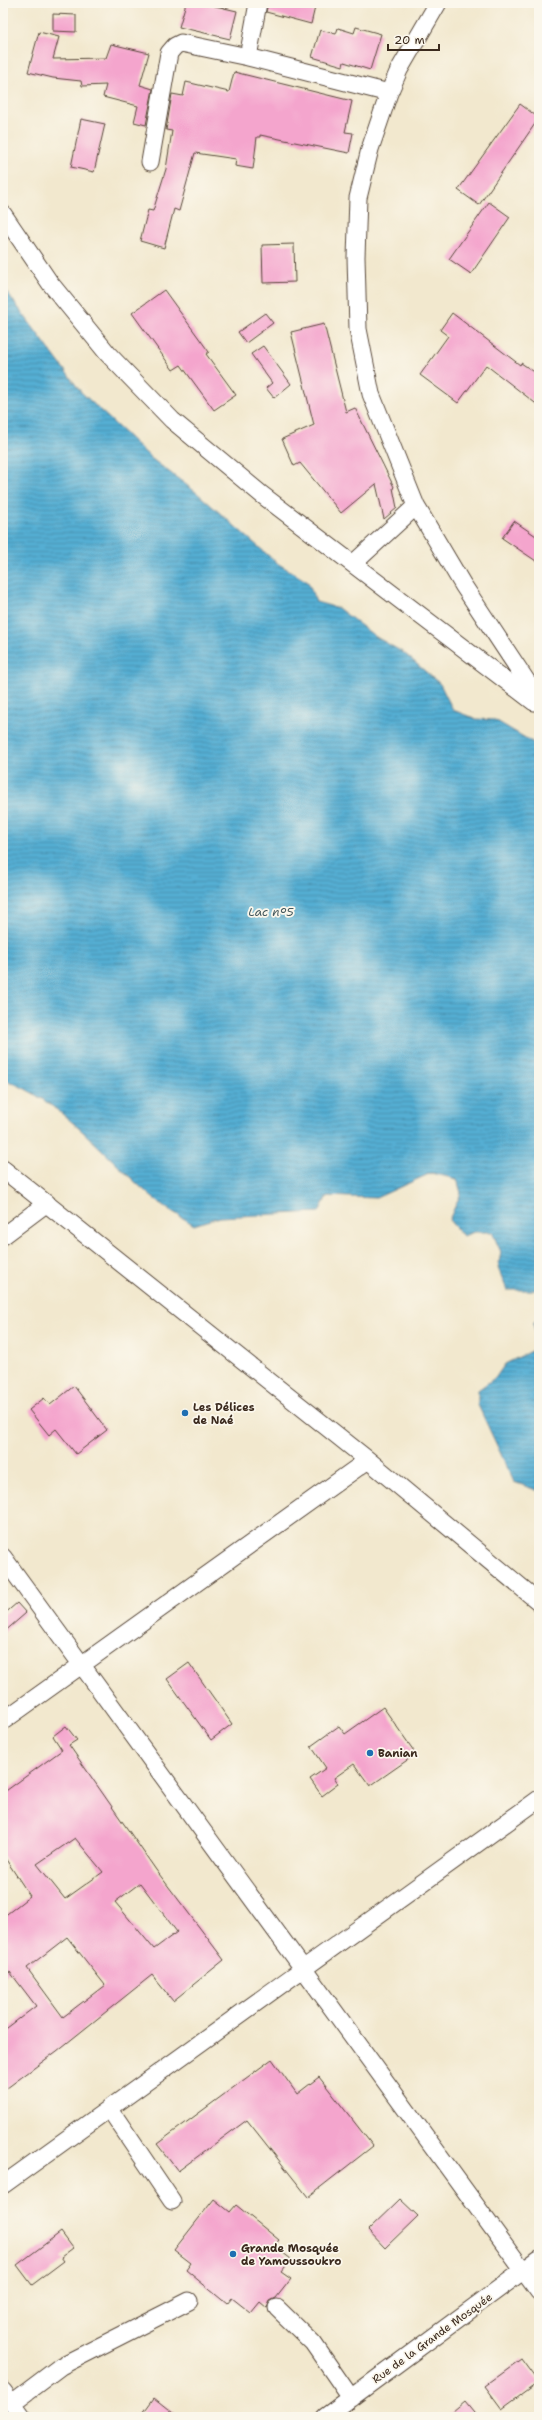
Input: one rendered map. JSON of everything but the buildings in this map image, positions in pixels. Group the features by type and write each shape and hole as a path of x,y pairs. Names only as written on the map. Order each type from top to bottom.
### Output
{"street":[{"path":"248,57 258,3"},
{"path":"438,3 399,70 389,93 370,149 358,198 356,257 358,329 371,394 416,506 455,573 539,700"},
{"path":"150,162 169,53 174,46 181,43 248,57 389,93"},
{"path":"3,214 55,289 108,354 172,420 261,494 354,563 539,705"},
{"path":"354,563 416,506"},
{"path":"3,1169 368,1460 539,1602"},
{"path":"3,1236 46,1203"},
{"path":"3,1721 368,1460"},
{"path":"3,1557 539,2292"},
{"path":"3,2185 539,1799"},
{"path":"109,2108 172,2201"},
{"name":"Rue de la Grande Mosquée","path":"325,2417 539,2259"},
{"path":"22,2417 7,2397 61,2366 189,2301"},
{"path":"277,2308 313,2343 351,2398"}],"water":[{"name":"Lac n°5","path":"3,287 81,392 152,459 197,493 277,563 308,582 316,602 338,608 376,637 404,653 440,684 453,710 476,719 495,720 539,746 539,1290 507,1290 498,1268 501,1252 492,1232 474,1232 463,1236 449,1220 461,1193 457,1179 431,1173 376,1198 327,1196 319,1212 219,1217 194,1225 149,1195 78,1127 61,1113 42,1099 3,1079"},
{"path":"539,1317 539,1347 533,1323"},
{"path":"539,1347 539,1491 514,1482 478,1405 478,1390 496,1377 505,1364"}],"place":[{"name":"Les Délices de Naé","path":"185,1413"},
{"name":"Banian","path":"370,1753"},
{"name":"Grande Mosquée de Yamoussoukro","path":"233,2254"}]}
